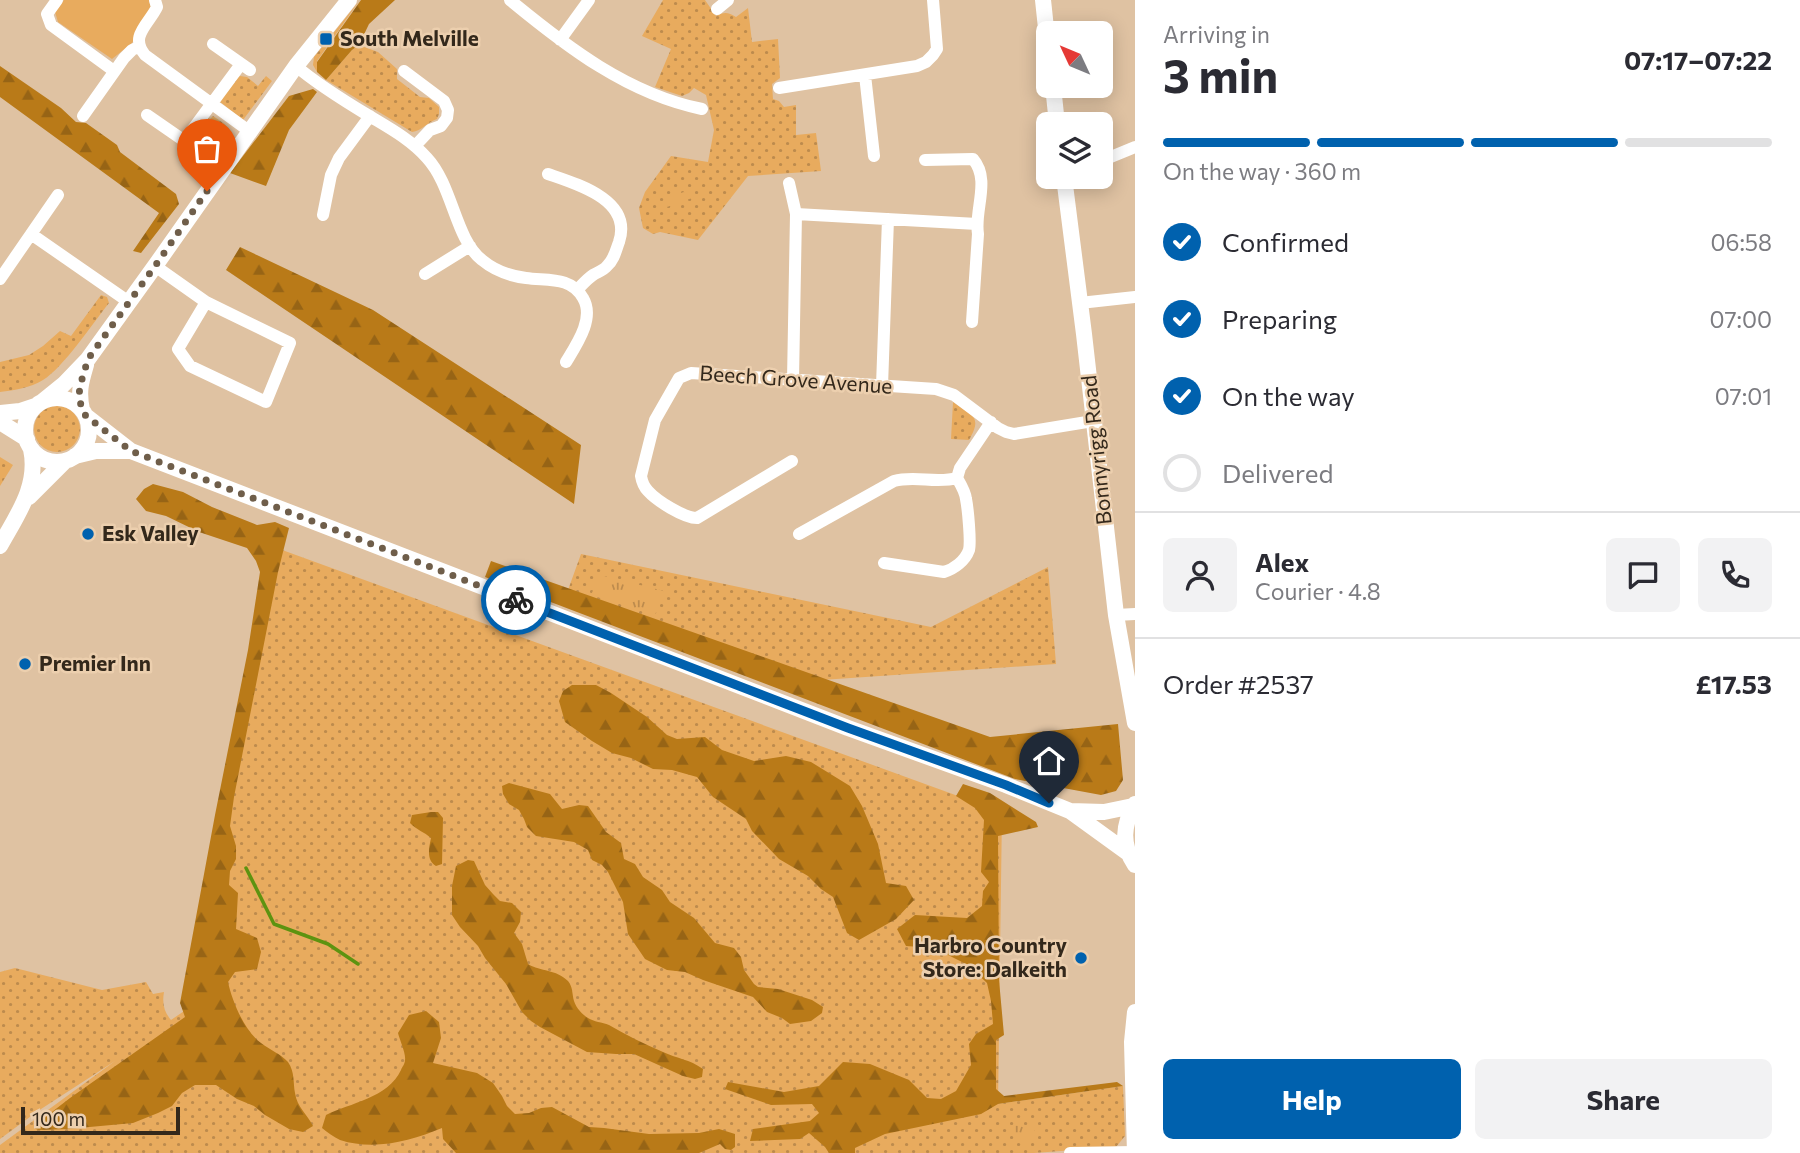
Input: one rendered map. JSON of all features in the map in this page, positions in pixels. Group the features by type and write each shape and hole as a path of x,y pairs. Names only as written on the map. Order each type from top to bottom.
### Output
{"main road":[{"path":"0,546 25,501 34,474 26,421 39,404 64,384 88,359 296,66 349,0"},
{"path":"1043,0 1045,21"},
{"name":"Bonnyrigg Road","path":"1065,189 1116,615 1135,723"},
{"path":"25,501 83,448 88,438 89,427 79,396 88,359"},
{"path":"0,413 20,411 51,398 68,400 131,451 1070,811 1133,862"},
{"path":"0,422 41,457 52,461 96,451 131,451"},
{"path":"1070,811 1104,811 1134,805"},
{"path":"1133,862 1124,836 1125,826 1134,805"},
{"path":"1135,1012 1132,1042 1135,1152"}],"street":[{"path":"57,0 47,14 51,25 114,71"},
{"path":"155,0 158,7 140,34 138,47 145,55 249,131"},
{"path":"510,0 560,40 629,84 654,96 690,101 702,109"},
{"path":"560,40 589,0"},
{"path":"779,88 917,66 926,62 937,48 933,0"},
{"path":"717,9 732,3"},
{"path":"184,141 211,104 245,67 213,44"},
{"path":"83,116 114,71 132,50 138,47"},
{"path":"296,66 395,131 429,159 441,177 470,246 489,266 526,278 559,280 577,289 587,307 586,323 566,362"},
{"path":"404,71 444,101 448,110 447,118 441,125 430,130 415,146"},
{"path":"865,75 871,152"},
{"path":"147,115 199,152"},
{"path":"323,215 331,175 339,158 370,116"},
{"path":"1113,156 1135,147"},
{"path":"925,160 973,159 979,166 981,205 977,224 978,309 972,322"},
{"path":"548,174 586,187 615,209 620,221 621,236 614,257 607,267 591,276 577,289"},
{"path":"789,183 796,214 793,380"},
{"path":"0,279 58,195"},
{"path":"796,214 977,224"},
{"path":"882,386 888,219"},
{"path":"31,234 129,302"},
{"path":"425,274 470,246"},
{"path":"155,266 206,302 290,343 266,402 190,366 178,349 206,302"},
{"path":"1080,303 1135,297"},
{"name":"Beech Grove Avenue","path":"786,469 697,518 685,516 650,494 640,476 655,420 679,378 691,373 936,388 954,394 1006,432 1014,433 1093,421"},
{"path":"884,563 944,572 952,570 969,552 966,498 957,478 960,468 991,422"},
{"path":"799,534 894,481 911,478 947,481 957,478"},
{"path":"1116,615 1135,614"},
{"path":"1070,1153 1135,1152"}],"green space":[{"path":"64,0 149,0 151,9 132,43 112,59 58,22 55,12"},
{"path":"360,0 317,61 317,72 313,65 314,57"},
{"path":"361,0 395,0 369,24 359,45 326,80 317,72 317,62"},
{"path":"663,0 705,0 716,16 726,13 736,17 748,8 752,42 778,39 780,78 772,84 773,99 784,107 796,105 796,135 816,133 821,171 748,176 698,240 660,232 653,234 643,228 639,208 645,192 671,156 708,162 714,130 706,95 694,88 682,96 655,87 671,49 642,36"},
{"path":"359,45 378,52 397,69 397,79 420,97 429,98 439,107 437,119 412,132 326,80"},
{"path":"0,66 61,108 76,122 86,123 117,145 120,152 176,194 179,204 141,253 133,251 159,213 0,97"},
{"path":"240,76 247,77 258,86 266,76 272,81 243,120 219,101"},
{"path":"313,89 317,92 289,130 266,186 230,173 289,96"},
{"path":"213,116 228,128 231,139 209,171 203,173 195,168 200,160 204,162 214,149 199,138 193,144 192,141 207,117 210,119"},
{"path":"684,192 692,198 667,207 668,197"},
{"path":"240,247 373,310 581,445 574,504 226,270"},
{"path":"101,295 107,297 109,303 51,374 33,385 0,392 0,362 29,355 60,331 71,336"},
{"path":"953,402 975,421 969,440 951,439"},
{"path":"57,406 73,413 80,429 73,445 57,452 41,445 34,429 41,413"},
{"path":"0,457 13,465 0,486"},
{"path":"153,484 183,492 257,525 275,522 289,528 278,572 230,826 236,846 236,859 230,871 229,885 238,893 236,929 257,938 261,952 257,969 235,972 228,982 236,1007 250,1032 290,1066 296,1098 313,1126 303,1132 289,1129 216,1085 195,1085 182,1093 172,1106 133,1123 68,1129 34,1128 70,1098 185,1017 180,1003 248,650 260,572 247,548 199,532 166,516 146,511 136,499 144,489"},
{"path":"274,547 1002,812 998,1104 1123,1086 1125,1136 1116,1147 1034,1153 0,1153 0,1145 115,1061 0,1139 0,972 15,968 102,990 146,982 153,994 164,992 164,1007 171,1020 187,1009"},
{"path":"581,554 931,627 1048,567 1056,664 822,680 568,590"},
{"path":"491,561 990,737 1118,724 1123,780 1116,791 1101,795 1015,779 485,577"},
{"path":"600,575 664,591 655,615 591,595"},
{"path":"572,685 596,685 647,717 667,735 677,739 705,737 722,750 754,761 786,756 811,762 850,786 862,806 878,844 886,883 906,886 914,900 896,919 859,940 847,933 833,897 808,876 779,859 752,831 746,819 713,797 697,777 672,770 653,769 631,758 612,753 565,722 559,701 563,691"},
{"path":"509,783 550,794 562,809 588,806 606,832 621,843 624,859 635,864 643,877 662,890 670,902 694,918 715,943 734,948 754,984 812,1000 823,1007 822,1013 811,1021 790,1024 767,1012 753,997 685,972 667,970 645,959 628,934 623,902 608,872 592,860 588,850 574,842 536,836 527,827 519,810 509,804 503,794 502,786"},
{"path":"963,784 990,793 1036,822 1038,827 998,836 999,980 1004,1035 996,1040 996,1089 1004,1096 1117,1082 1123,1086 998,1104 981,1114 885,1134 855,1148 855,1153 829,1153 809,1133 800,1139 750,1141 753,1129 810,1121 819,1113 812,1104 771,1105 725,1089 728,1082 784,1092 819,1086 843,1062 870,1064 909,1080 927,1098 941,1099 956,1091 971,1065 969,1044 976,1034 993,1024 987,983 968,965 934,948 906,946 897,929 915,915 967,918 982,906 983,891 989,882 981,872 984,820 975,808 956,796"},
{"path":"438,812 443,818 442,864 436,866 429,857 431,838 410,823 412,815"},
{"path":"468,860 474,861 485,885 500,901 512,903 521,912 520,922 514,933 522,944 528,964 559,974 568,981 576,1006 588,1018 693,1063 703,1069 702,1077 695,1079 683,1076 634,1054 587,1052 531,1021 522,1012 506,984 478,946 452,915 452,886 456,866"},
{"path":"426,1011 439,1022 441,1038 433,1063 477,1073 493,1083 515,1114 552,1107 589,1127 649,1134 699,1133 719,1129 735,1134 735,1147 731,1150 725,1149 720,1144 699,1153 456,1153 443,1139 442,1128 392,1143 366,1145 340,1140 322,1128 326,1115 378,1093 395,1079 405,1060 398,1033 409,1015"},
{"path":"1034,1125 1034,1143 1015,1143 1014,1126"}],"waterway":[{"path":"246,868 274,924 328,944 358,964"}],"way so far":[{"path":"207,191 88,359 79,396 86,416 131,451 516,600"}],"place":[{"name":"South Melville","path":"326,39"},
{"name":"Esk Valley","path":"88,534"},
{"name":"Premier Inn","path":"25,664"},
{"name":"Harbro Country Store: Dalkeith","path":"1081,958"}],"route":[{"path":"516,600 1049,803"}]}
